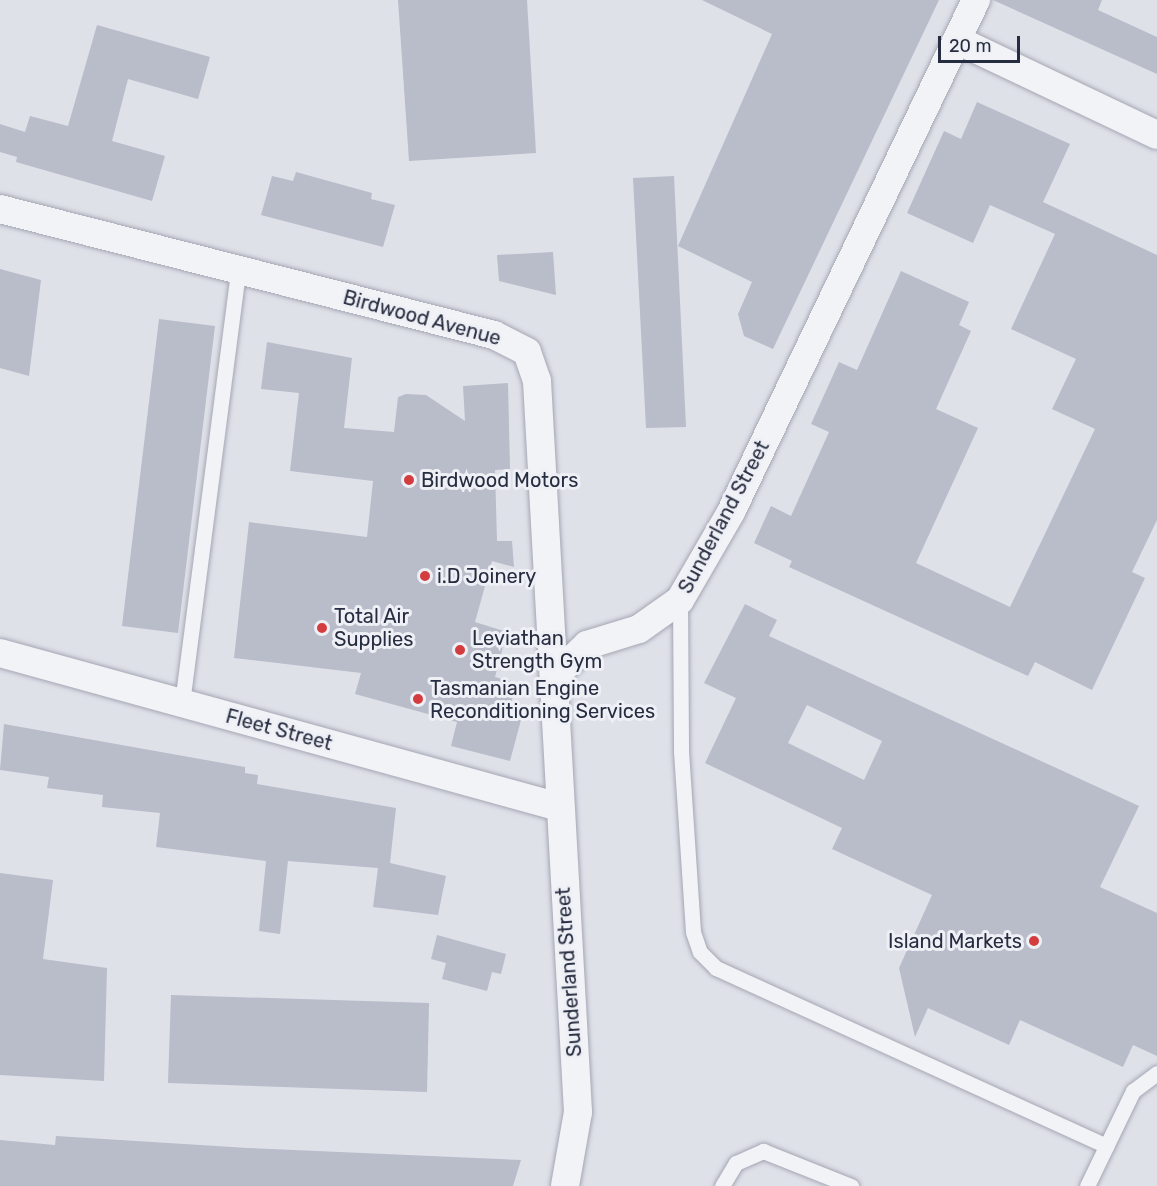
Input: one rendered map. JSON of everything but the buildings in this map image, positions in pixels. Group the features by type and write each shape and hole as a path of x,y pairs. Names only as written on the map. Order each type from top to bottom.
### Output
{"street":[{"name":"Sunderland Street","path":"565,1186 578,1112 559,807 556,675 587,645 639,629 680,600 731,512 976,0"},
{"path":"957,40 1157,135"},
{"name":"Birdwood Avenue","path":"0,209 494,335 527,352 537,381 556,675"},
{"name":"Fleet Street","path":"0,652 559,807"}],"lane":[{"path":"182,703 238,270"},
{"path":"680,600 681,751 693,932 700,952 716,969 1106,1146"},
{"path":"1087,1186 1133,1091 1157,1073"},
{"path":"722,1186 736,1163 763,1151 851,1186"}],"place":[{"name":"Birdwood Motors","path":"409,480"},
{"name":"i.D Joinery","path":"425,576"},
{"name":"Total Air Supplies","path":"322,628"},
{"name":"Leviathan Strength Gym","path":"460,650"},
{"name":"Tasmanian Engine Reconditioning Services","path":"418,699"},
{"name":"Island Markets","path":"1034,941"}]}
